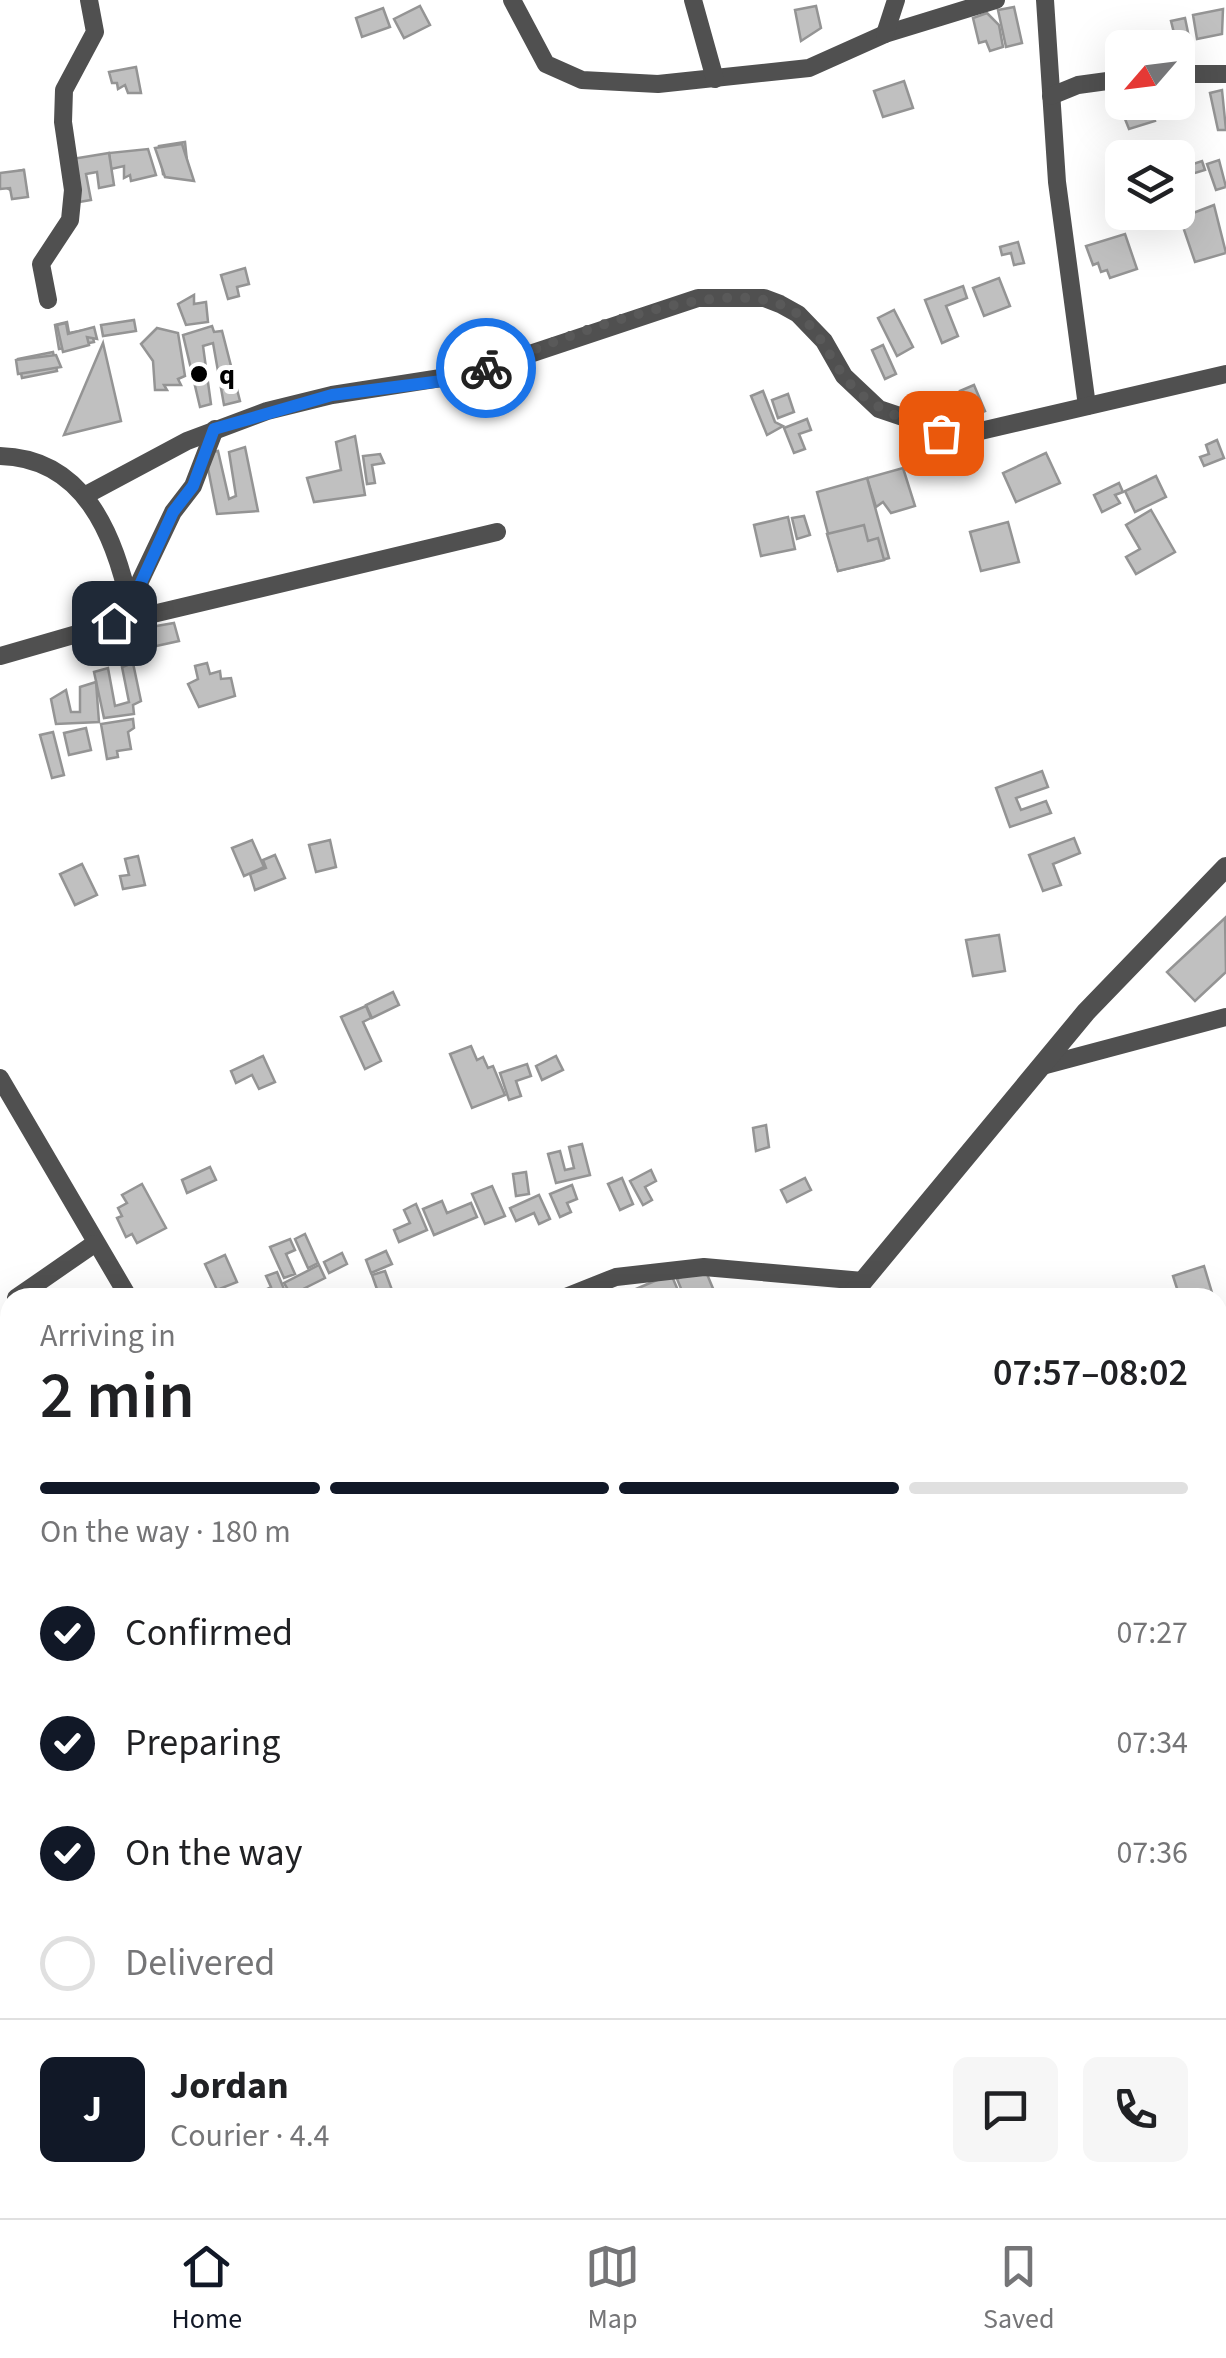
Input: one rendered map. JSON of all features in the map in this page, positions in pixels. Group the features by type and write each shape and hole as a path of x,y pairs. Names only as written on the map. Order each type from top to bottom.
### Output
{"street":[{"path":"48,300 42,264 70,220 72,205 64,90 95,32 89,0"},
{"path":"512,0 546,64 582,80 658,84 809,68 885,34 996,0"},
{"path":"694,0 715,80"},
{"path":"885,34 896,0"},
{"path":"1045,0 1057,182 1088,406"},
{"path":"1195,74 1226,74"},
{"path":"1051,96 1078,85 1105,81"},
{"path":"86,494 214,429 332,395 473,374 698,298 764,298 798,314 824,341 859,393 879,409 941,433 984,432 1226,374"},
{"path":"114,623 130,607 173,512 193,486 214,429"},
{"path":"0,456 40,464 86,494 114,547 130,607"},
{"path":"0,656 114,623 497,532"},
{"path":"857,1288 1086,1012 1226,867"},
{"path":"1042,1066 1226,1017"},
{"path":"0,1078 123,1288"},
{"path":"29,1288 94,1244"},
{"path":"588,1288 616,1277 672,1274 704,1267 849,1288"}],"building":[{"path":"420,6 430,25 404,38 394,19"},
{"path":"816,6 821,28 801,41 795,10"},
{"path":"1014,7 1022,43 1006,47 998,10"},
{"path":"383,8 390,27 362,37 356,18"},
{"path":"1223,9 1222,34 1197,39 1193,15"},
{"path":"987,13 999,25 1003,47 990,51 986,41 979,43 973,18"},
{"path":"1185,18 1187,30 1173,30 1171,21"},
{"path":"136,67 141,93 128,93 125,85 118,89 117,83 112,83 109,72"},
{"path":"904,81 913,108 883,117 874,91"},
{"path":"1222,90 1226,130 1218,130 1210,93"},
{"path":"1125,120 1155,120 1155,121 1129,129"},
{"path":"185,142 188,171 163,174 159,146"},
{"path":"182,144 194,181 165,177 155,148"},
{"path":"148,149 156,175 131,181 130,175 124,178 124,166 111,169 109,153"},
{"path":"109,153 114,185 99,188 97,172 86,174 91,200 79,202 72,159"},
{"path":"1219,160 1226,187 1216,190 1207,164"},
{"path":"1202,161 1205,170 1195,173 1195,163"},
{"path":"23,170 27,193 19,195 0,184 0,175"},
{"path":"24,170 28,197 12,199 10,188 0,189 0,173"},
{"path":"1214,205 1226,253 1195,262 1184,230 1195,230 1195,212"},
{"path":"1125,234 1137,269 1110,278 1107,270 1101,272 1098,263 1093,265 1086,246"},
{"path":"1018,242 1024,263 1014,265 1011,253 1002,255 1000,247"},
{"path":"245,268 249,284 237,287 239,296 228,299 221,275"},
{"path":"999,278 1010,306 984,316 973,288"},
{"path":"963,286 967,298 946,306 958,336 942,343 925,300"},
{"name":"q","path":"194,295 194,304 206,302 208,322 186,325 178,304"},
{"path":"894,310 913,347 897,356 878,318"},
{"path":"134,320 136,331 103,336 101,325"},
{"path":"67,322 69,333 91,329 94,342 59,349 55,325"},
{"path":"66,323 68,334 94,327 97,339 87,337 89,345 63,352 57,325"},
{"name":"q","path":"212,326 214,332 222,331 240,401 224,405 213,343 203,346 211,404 200,407 183,335"},
{"name":"q","path":"157,328 178,333 185,376 178,379 181,385 164,385 167,390 155,390 153,361 141,344"},
{"path":"103,343 121,421 64,435"},
{"path":"883,345 896,374 885,379 872,350"},
{"path":"53,352 57,371 22,378 18,359"},
{"path":"56,355 61,367 18,374 16,360"},
{"path":"974,385 985,411 971,417 960,391"},
{"path":"763,391 775,422 783,426 767,435 751,396"},
{"path":"788,394 794,412 778,418 772,400"},
{"path":"807,419 811,430 799,434 805,449 794,453 784,428"},
{"path":"355,436 365,495 314,502 307,478 341,470 336,442"},
{"path":"1217,440 1224,458 1204,466 1200,457 1209,454 1206,445"},
{"name":"q","path":"245,447 258,511 217,514 205,453 218,451 229,499 236,496 229,452"},
{"path":"1046,453 1060,483 1016,502 1003,473"},
{"path":"380,454 384,463 372,465 375,483 367,484 363,456"},
{"path":"903,468 915,506 891,513 883,502 876,507 867,478"},
{"path":"1156,476 1166,497 1135,512 1125,491"},
{"path":"867,478 889,558 838,571 817,492"},
{"path":"1119,483 1123,492 1115,495 1120,503 1102,512 1094,495"},
{"path":"1151,510 1175,552 1136,574 1126,557 1140,549 1126,525"},
{"path":"804,516 810,535 797,539 792,518"},
{"path":"788,517 795,549 761,556 754,525"},
{"path":"1008,522 1019,562 981,571 970,532"},
{"path":"864,525 868,541 878,538 884,560 838,571 827,534"},
{"path":"174,623 179,641 138,650 133,630"},
{"path":"133,663 141,701 133,705 134,714 104,718 94,672 108,668 115,706 129,702 122,667"},
{"path":"207,663 210,674 220,671 221,679 231,678 235,696 199,707 188,684 198,679 195,666"},
{"path":"96,682 99,722 56,724 51,699 66,690 71,712 80,712 80,687"},
{"path":"133,719 134,728 128,732 131,749 117,751 118,757 107,759 101,724"},
{"path":"86,728 91,750 69,755 64,733"},
{"path":"53,732 64,775 52,778 40,735"},
{"path":"1042,771 1048,787 1016,798 1021,810 1046,801 1051,813 1010,827 996,788"},
{"path":"1074,838 1080,853 1053,864 1061,885 1043,891 1029,855"},
{"path":"252,840 264,867 244,876 232,848"},
{"path":"330,840 336,867 316,872 309,845"},
{"path":"275,855 285,878 255,890 250,874 266,868 263,860"},
{"path":"138,856 145,885 123,889 120,876 129,875 125,859"},
{"path":"82,864 97,895 75,905 60,874"},
{"path":"1225,918 1226,972 1195,1001 1167,972"},
{"path":"999,935 1005,971 973,976 966,940"},
{"path":"393,992 399,1005 372,1018 366,1005"},
{"path":"366,1006 371,1018 363,1022 381,1061 365,1069 341,1017"},
{"path":"471,1046 477,1060 483,1057 488,1068 493,1066 505,1095 472,1108 450,1054"},
{"path":"263,1056 275,1082 259,1089 252,1075 236,1083 231,1071"},
{"path":"556,1056 563,1070 542,1080 536,1066"},
{"path":"527,1064 531,1076 516,1081 521,1096 509,1100 500,1073"},
{"path":"766,1125 769,1147 756,1151 753,1128"},
{"path":"582,1144 590,1175 556,1183 548,1154 560,1151 565,1170 574,1168 569,1147"},
{"path":"210,1167 216,1180 187,1193 182,1180"},
{"path":"651,1170 656,1181 645,1187 652,1200 643,1205 630,1181"},
{"path":"526,1172 529,1194 516,1196 513,1174"},
{"path":"622,1178 633,1204 620,1210 608,1184"},
{"path":"805,1178 811,1190 787,1202 781,1190"},
{"path":"142,1184 166,1228 137,1243 132,1234 126,1237 117,1218 122,1216 118,1208 127,1203 122,1195"},
{"path":"572,1185 577,1199 567,1203 571,1212 560,1217 550,1194"},
{"path":"492,1186 505,1216 485,1224 472,1194"},
{"path":"539,1195 550,1219 539,1224 534,1213 516,1221 510,1208"},
{"path":"442,1201 447,1213 471,1203 477,1217 434,1235 423,1209"},
{"path":"416,1204 427,1230 399,1242 394,1230 410,1223 404,1210"},
{"path":"305,1234 318,1263 308,1268 295,1239"},
{"path":"290,1239 295,1250 286,1254 295,1274 284,1278 270,1247"},
{"path":"386,1251 392,1264 371,1273 366,1260"},
{"path":"342,1253 347,1264 329,1273 324,1262"},
{"path":"225,1255 237,1282 216,1288 205,1264"},
{"path":"319,1265 325,1278 305,1288 287,1288 284,1283"},
{"path":"1204,1266 1211,1288 1177,1288 1173,1276"},
{"path":"704,1267 713,1288 681,1288 677,1279"},
{"path":"385,1271 391,1288 377,1288 372,1275"},
{"path":"277,1272 284,1288 269,1288 266,1276"},
{"path":"671,1274 677,1288 638,1288"}],"way so far":[{"path":"486,368 675,302 764,298 798,314 824,341 844,376 879,409 941,433"}],"place":[{"name":"q","path":"199,374"}],"route":[{"path":"114,623 130,607 173,512 193,486 214,429 332,395 442,381 486,368"}]}
